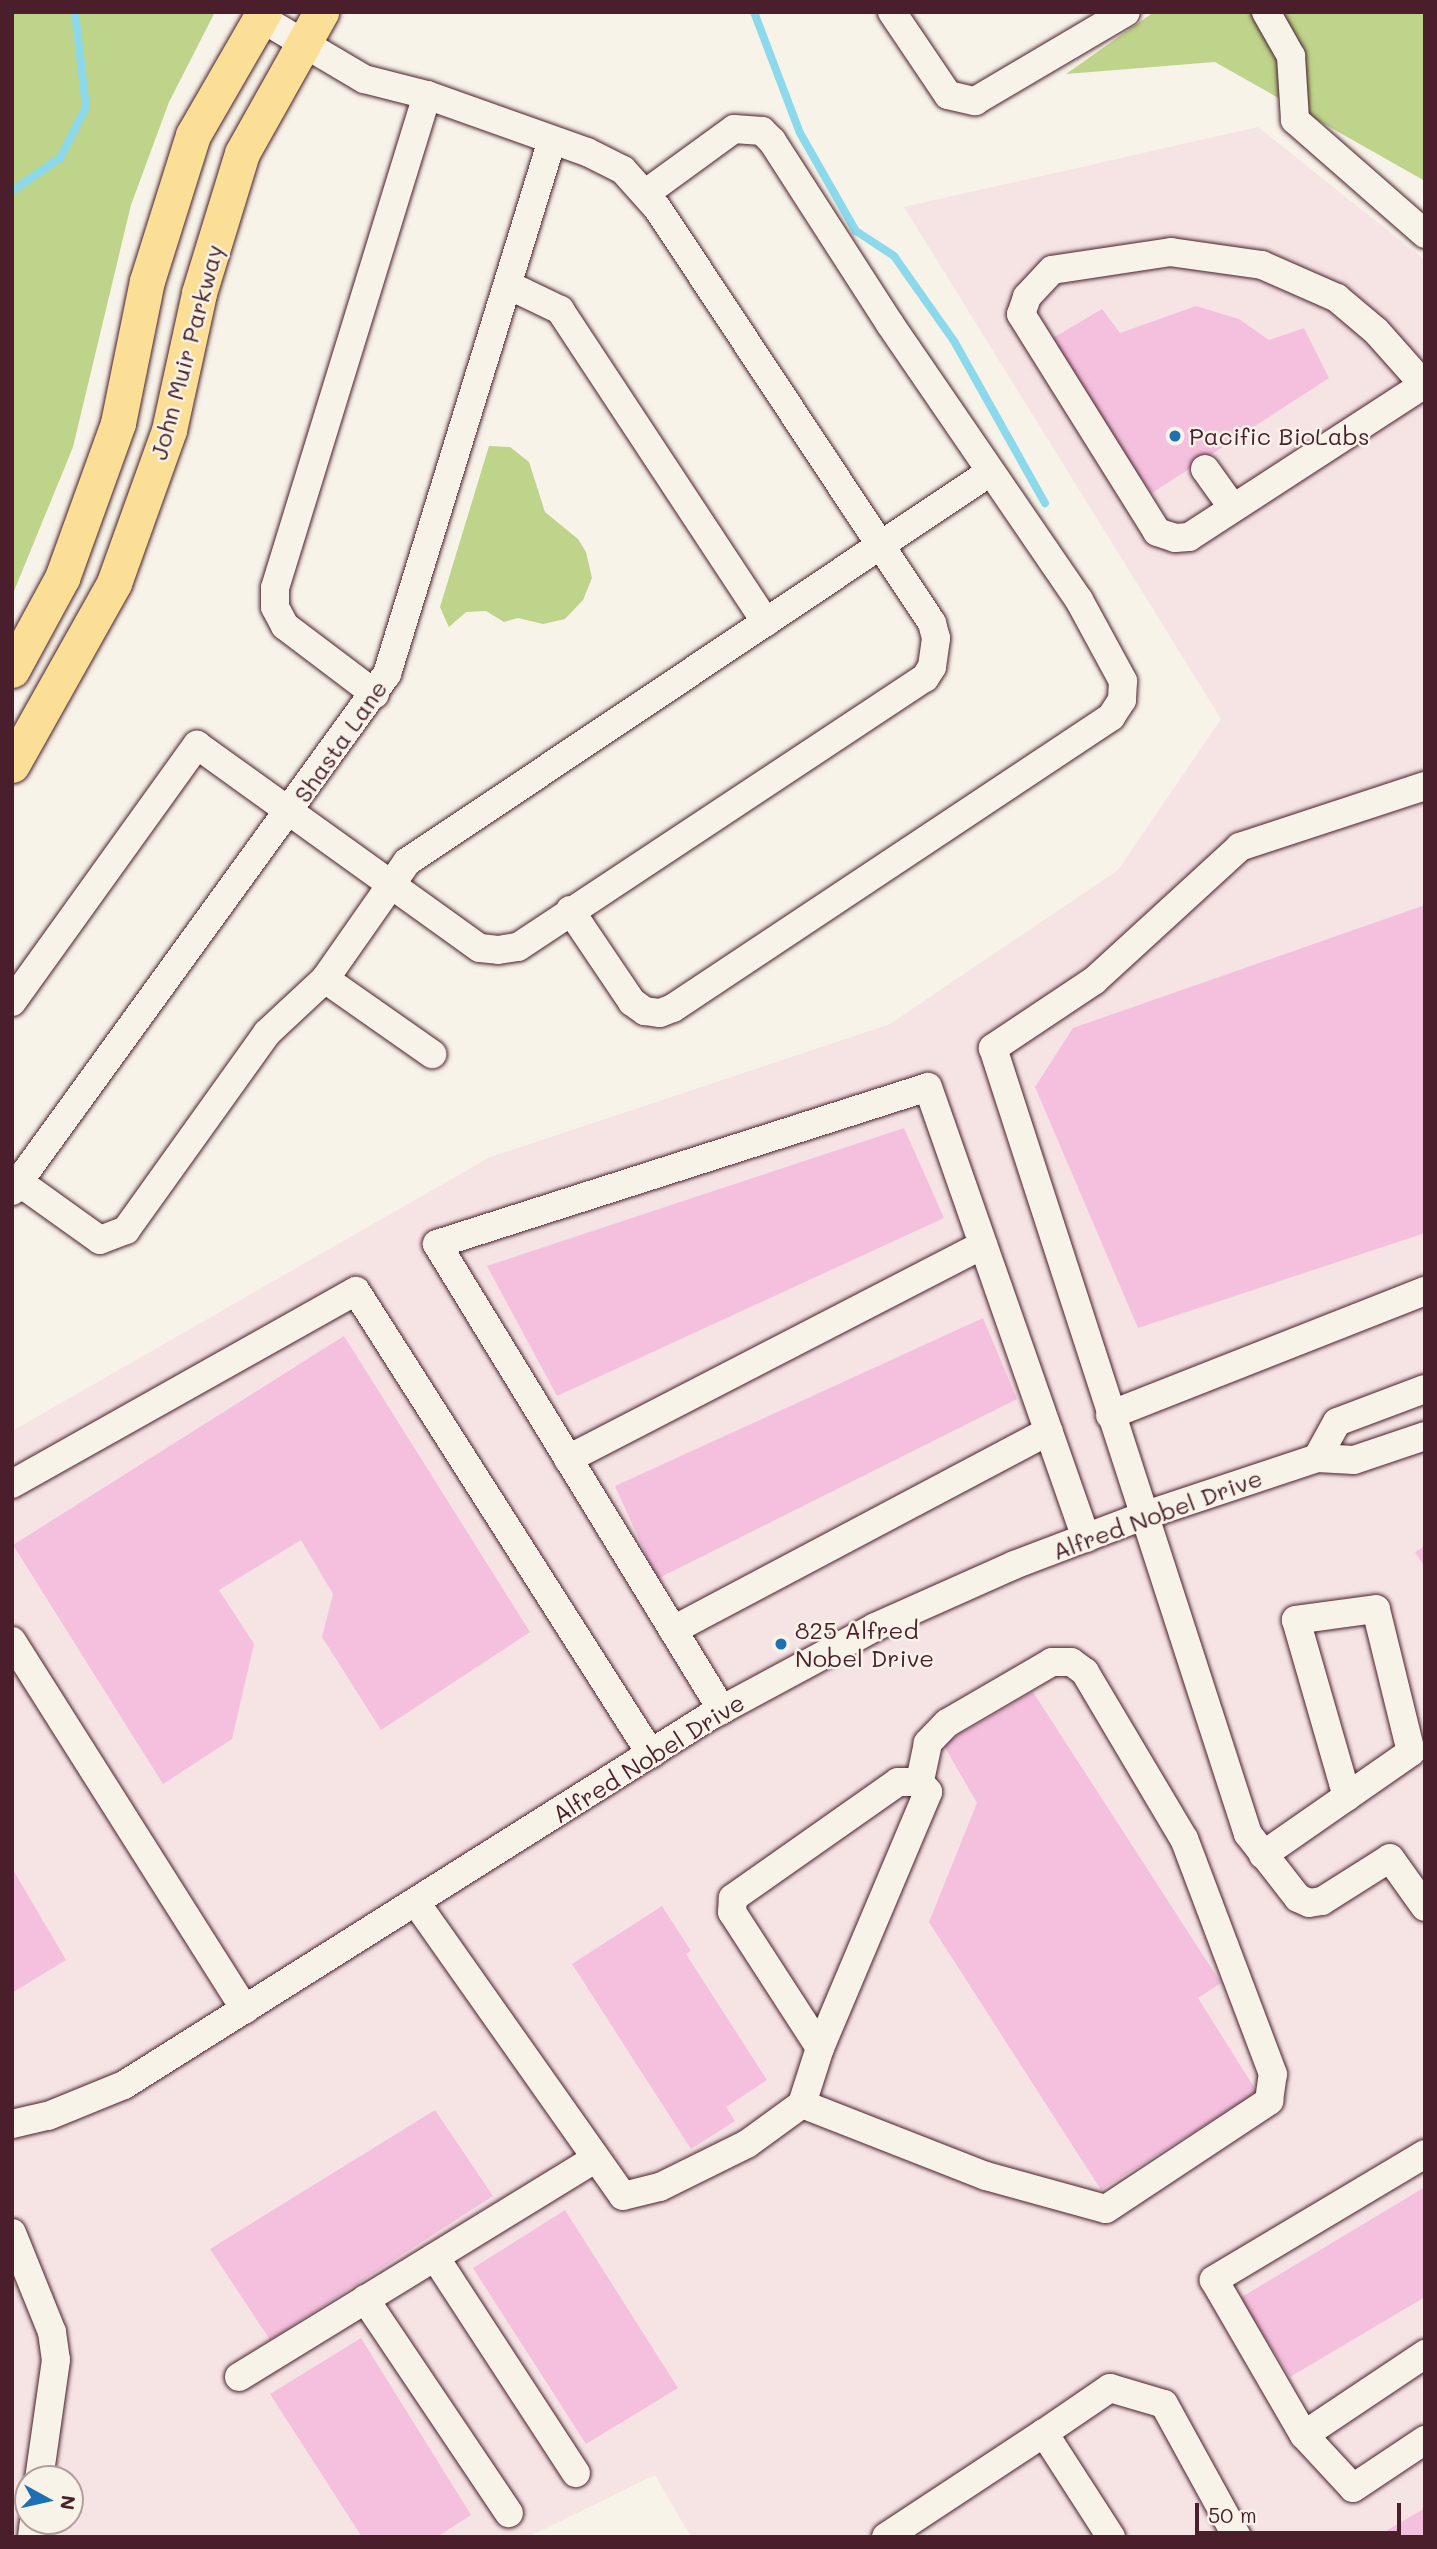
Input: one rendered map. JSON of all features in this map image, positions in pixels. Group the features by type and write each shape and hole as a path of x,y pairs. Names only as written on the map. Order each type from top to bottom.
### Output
{"main road":[{"name":"John Muir Parkway","path":"12,765 114,583 169,430 199,293 242,153 321,12"},
{"name":"John Muir Parkway","path":"12,670 62,578 118,423 147,281 193,135 262,15"}],"street":[{"path":"892,12 948,95 975,101 1126,12"},
{"path":"1266,12 1290,56 1295,120 1425,234"},
{"path":"12,1002 197,745 480,948 518,947 570,910 925,678 936,653 932,623 646,193 602,157 426,95 363,79 303,44 262,15"},
{"path":"375,694 285,626 275,607 275,588 426,95"},
{"path":"570,910 632,1002 645,1011 660,1013 1111,717 1122,700 1123,681 1079,600 762,131 734,130 646,193"},
{"name":"Shasta Lane","path":"15,1183 291,812 375,694 403,629 552,140"},
{"path":"1171,252 1262,265 1337,298 1376,331 1424,385 1189,537 1157,533 1021,314 1027,297 1052,270 1171,252"},
{"path":"508,285 560,310 766,622"},
{"path":"1205,469 1233,508"},
{"path":"15,1183 100,1240 126,1230 267,1033 325,979 390,882 407,862 990,472"},
{"path":"1425,786 1240,847 1095,980 993,1048 1248,1834 1298,1898 1309,1903 1322,1900 1391,1858 1425,1907"},
{"path":"325,979 432,1054"},
{"path":"722,1710 437,1244 928,1087 1086,1538"},
{"path":"568,1459 984,1245"},
{"path":"12,1484 356,1291 651,1754"},
{"path":"1110,1415 1425,1291"},
{"path":"1317,1458 1337,1422 1425,1390"},
{"path":"673,1630 1049,1431"},
{"name":"Alfred Nobel Drive","path":"12,2124 48,2116 124,2085 417,1904 722,1710 875,1627 1143,1516 1317,1458 1354,1460 1425,1436"},
{"path":"1263,1855 1347,1797 1411,1752 1376,1609 1296,1620 1347,1797"},
{"path":"12,1641 244,2010"},
{"path":"802,2104 986,2176 1106,2209 1269,2102 1273,2074 1184,1839 1085,1672 1071,1662 1052,1662 947,1723 928,1743 920,1782"},
{"path":"820,2048 732,1912 733,1898 744,1886 898,1782 920,1782"},
{"path":"417,1904 622,2196 660,2187 747,2144 802,2104 820,2048 928,1792 920,1782"},
{"path":"1425,2154 1214,2280 1304,2435 1353,2488 1425,2440"},
{"path":"239,2377 595,2159"},
{"path":"12,2234 52,2332 55,2360 41,2465"},
{"path":"435,2257 576,2473"},
{"path":"365,2300 509,2513"},
{"path":"1304,2435 1425,2354"},
{"path":"886,2537 1110,2388 1164,2404 1237,2537"},
{"path":"1044,2433 1111,2537"}],"shaded area":[{"path":"1258,127 1425,260 1425,2537 691,2537 655,2475 528,2537 12,2537 12,1431 490,1157 890,1024 1118,870 1221,719 904,207"}],"green space":[{"path":"12,12 215,12 169,102 131,205 73,447 12,596"},
{"path":"1154,12 1425,12 1425,181 1215,62 1066,74"},
{"path":"489,446 510,447 529,462 545,512 578,539 586,552 592,578 583,600 565,619 543,624 518,618 504,622 486,611 466,612 449,627 447,623 440,607"}],"building":[{"name":"Pacific BioLabs","path":"1196,306 1239,319 1269,340 1304,328 1329,378 1152,493 1041,345 1102,309 1120,333"},
{"path":"1425,905 1425,1233 1138,1328 1035,1087 1073,1028"},
{"path":"904,1128 944,1218 557,1396 487,1266"},
{"path":"983,1318 1017,1399 657,1579 615,1486"},
{"path":"344,1336 530,1632 381,1730 322,1637 333,1594 301,1540 219,1590 254,1644 232,1739 163,1784 13,1545"},
{"path":"1425,1546 1425,1567 1415,1552"},
{"path":"1033,1692 1221,1983 1198,1998 1257,2092 1101,2190 929,1922 977,1803 943,1744"},
{"path":"12,1868 66,1960 12,1993"},
{"path":"662,1906 691,1951 686,1954 767,2080 726,2107 735,2121 691,2149 572,1964"},
{"path":"435,2110 493,2196 270,2340 210,2249"},
{"path":"1425,2187 1425,2297 1290,2377 1240,2298"},
{"path":"565,2210 678,2388 586,2444 473,2268"},
{"path":"361,2338 471,2515 437,2537 362,2537 270,2394"},
{"path":"1425,2508 1425,2537 1376,2537"}],"waterway":[{"path":"12,191 60,158 86,107 75,12"},
{"path":"754,12 800,133 856,231 894,256 954,341 1045,503"}],"place":[{"name":"Pacific BioLabs","path":"1175,436"},
{"name":"825 Alfred Nobel Drive","path":"781,1644"}]}
